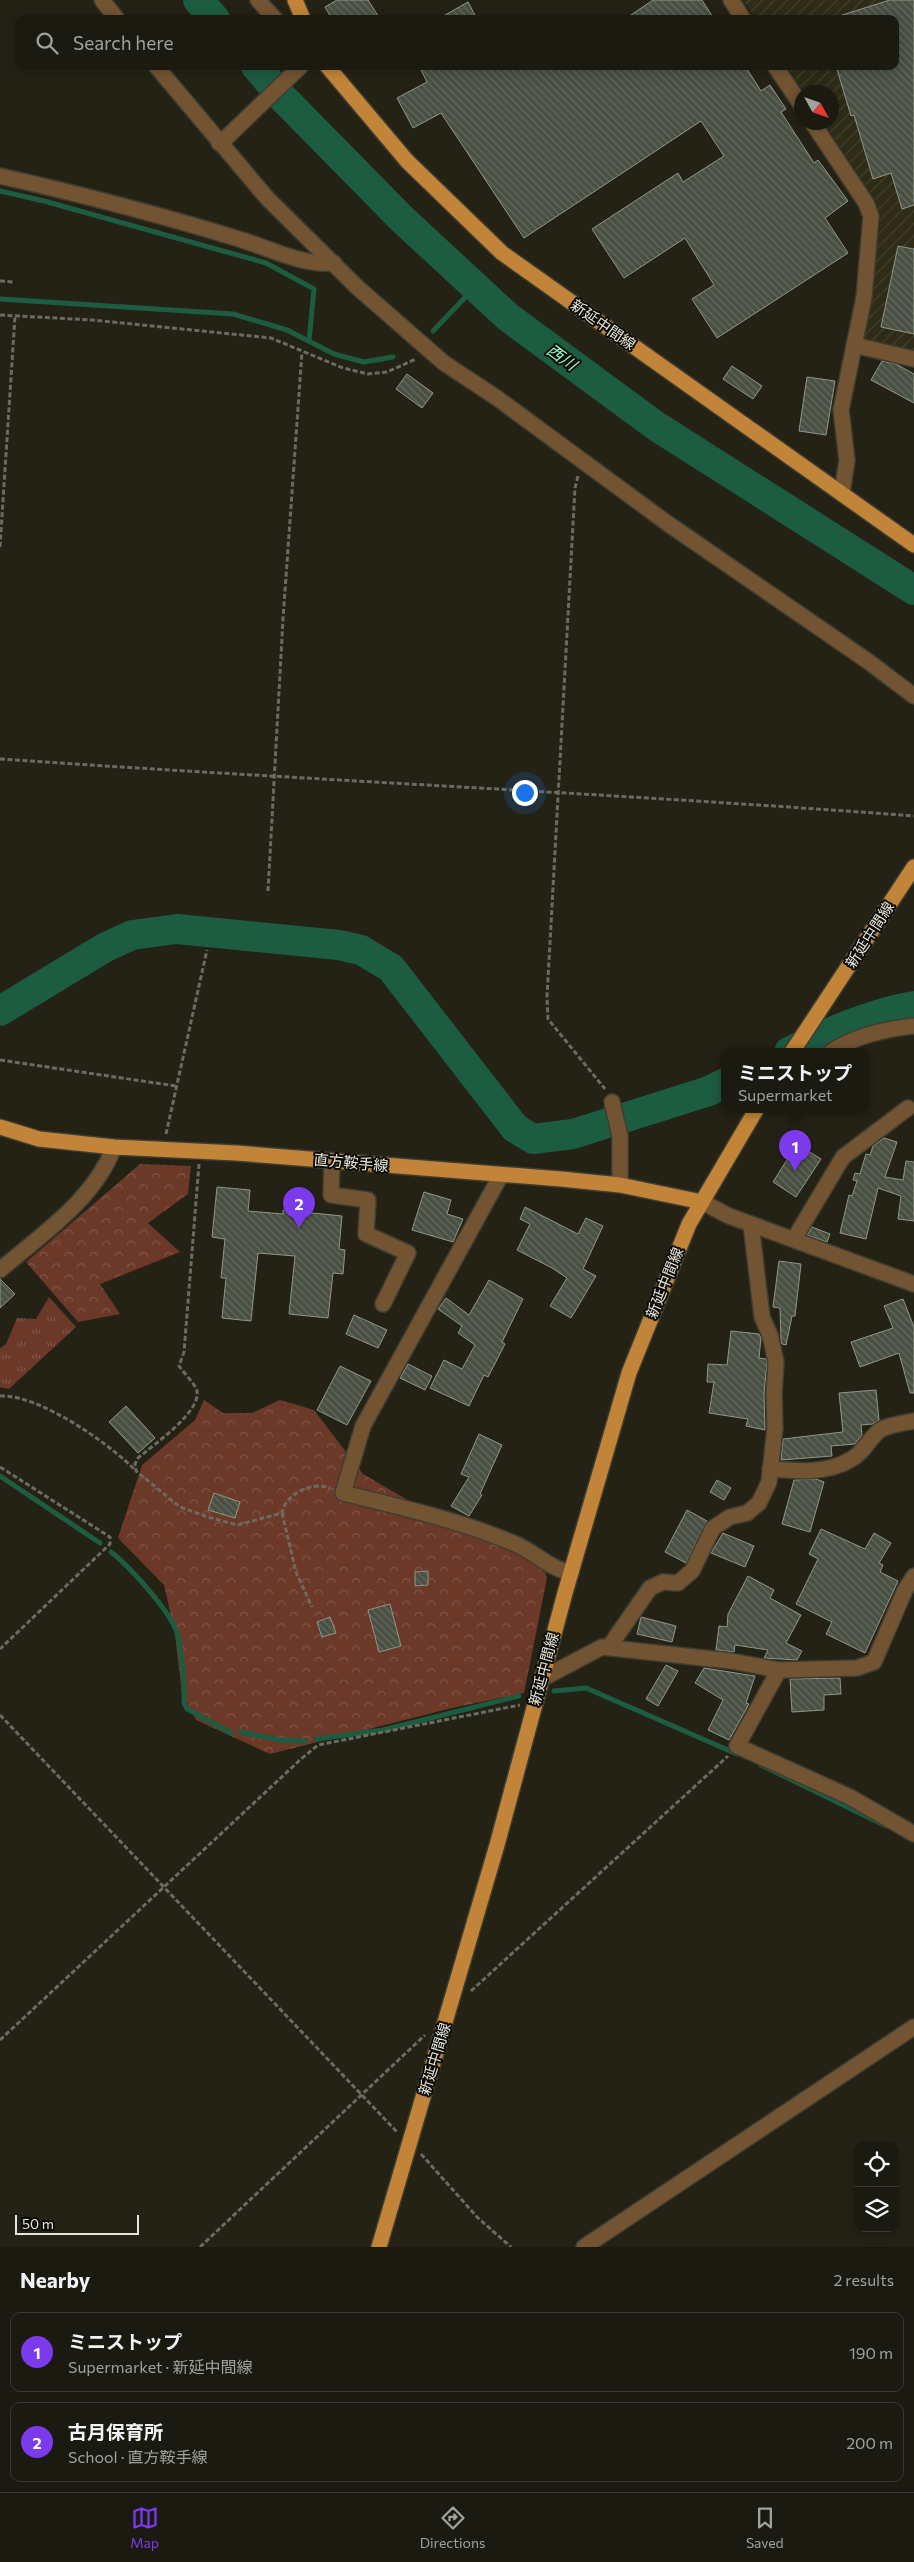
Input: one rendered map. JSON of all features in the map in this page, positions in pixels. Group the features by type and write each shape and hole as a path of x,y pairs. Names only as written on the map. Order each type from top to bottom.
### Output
{"main road":[{"name":"新延中間線","path":"329,70 406,162 502,253 914,546"},
{"name":"新延中間線","path":"795,1048 914,867"},
{"name":"新延中間線","path":"379,2247 454,1996 570,1573 629,1373 689,1224 754,1113"},
{"name":"直方鞍手線","path":"0,1127 39,1139 114,1147 200,1151 620,1185 702,1202"}],"street":[{"path":"102,0 114,15"},
{"path":"258,0 271,15"},
{"path":"731,0 740,15"},
{"path":"160,70 222,141 267,198 357,287 444,363 497,398 582,461 869,662 914,696"},
{"path":"222,141 297,70"},
{"path":"778,70 794,94"},
{"path":"817,130 866,203 871,216 864,297 841,410 847,460 842,493"},
{"path":"0,176 122,206 319,264 334,263"},
{"path":"854,345 914,359"},
{"path":"837,1048 846,1042 873,1033 914,1026"},
{"path":"612,1102 620,1136 622,1167 620,1185"},
{"path":"794,1240 843,1157 908,1108"},
{"path":"0,1270 93,1187 108,1164 114,1147"},
{"path":"332,1161 331,1195 368,1200 366,1234 408,1253 383,1304"},
{"path":"502,1175 363,1426 344,1493 423,1513 515,1543 555,1569 570,1573"},
{"path":"702,1202 751,1224 914,1284"},
{"path":"609,1647 650,1588 663,1582 678,1583 692,1571 713,1528 730,1517 747,1513 759,1503 769,1482 776,1428 774,1395 776,1362 770,1335 762,1317 751,1224"},
{"path":"770,1469 804,1471 831,1468 852,1460 868,1446 880,1430 914,1420"},
{"path":"543,1676 549,1675 602,1647 731,1661 780,1670 857,1668 874,1662 905,1590 914,1576"},
{"path":"780,1670 737,1746 850,1797 914,1834"},
{"path":"584,2247 914,2027"}],"path":[{"path":"0,281 14,282"},
{"path":"0,315 271,338 343,368 368,374 387,372 406,365 417,359 426,348"},
{"path":"0,547 15,316"},
{"path":"268,891 302,352"},
{"path":"582,461 575,488 560,792 549,948 548,1019 607,1092 612,1102"},
{"path":"0,758 274,778 560,792 914,816"},
{"path":"162,1149 207,950"},
{"path":"0,1060 176,1086"},
{"path":"136,1471 135,1464 138,1458 191,1413 197,1403 197,1389 179,1366 184,1352 200,1151"},
{"path":"0,1396 33,1403 98,1438 120,1454 136,1471 180,1507 237,1525 282,1513"},
{"path":"0,1467 110,1537 110,1544 85,1570 0,1649"},
{"path":"312,1607 296,1572 282,1513 283,1506 299,1490 325,1486 344,1493"},
{"path":"0,2040 318,1745 535,1703"},
{"path":"0,1715 409,2145 424,2157 478,2217 511,2247"},
{"path":"454,1996 470,1992 718,1766 737,1746"},
{"path":"200,2247 429,2032"}],"shaded area":[{"path":"743,0 914,0 914,358 864,342 880,223 875,200 829,130 839,130 839,85 799,85 790,70 899,70 899,15 753,15"}],"green space":[{"path":"140,1164 191,1166 188,1194 148,1223 180,1252 100,1284 120,1314 78,1322 26,1262"},
{"path":"49,1297 76,1327 9,1389 0,1387 0,1348 6,1344 17,1318 36,1319"},
{"path":"204,1400 223,1413 252,1413 280,1400 314,1410 363,1474 418,1506 502,1529 524,1539 540,1556 547,1578 524,1693 452,1708 270,1754 196,1720 182,1694 175,1634 164,1585 118,1538 142,1465 195,1420"}],"building":[{"path":"337,0 368,0 377,15 330,15 325,7"},
{"path":"653,0 702,0 711,15 631,15"},
{"path":"890,0 914,0 914,205 902,209 891,173 873,179 854,115 851,116 837,70 899,70 899,15 842,15"},
{"path":"468,2 475,15 445,15"},
{"path":"421,70 748,70 761,91 770,85 786,109 781,112 814,163 818,160 848,201 825,218 848,253 717,338 692,299 714,285 685,238 624,278 592,229 678,173 683,182 724,156 701,121 524,238 441,113 413,128 397,98 427,82"},
{"path":"898,246 914,249 914,334 881,327"},
{"path":"882,361 896,364 914,374 914,403 871,380"},
{"path":"732,366 762,386 753,399 723,379"},
{"path":"407,374 433,393 422,408 396,389"},
{"path":"807,377 835,381 826,435 799,431"},
{"path":"884,1138 897,1142 885,1177 903,1180 906,1161 914,1162 914,1221 898,1219 901,1196 878,1188 866,1239 840,1233 849,1195 852,1196 857,1181 853,1180 855,1173 860,1174 866,1154 870,1155 873,1146"},
{"path":"797,1144 821,1159 796,1197 773,1182"},
{"path":"217,1187 250,1190 248,1211 283,1214 283,1210 342,1216 339,1249 345,1250 343,1274 333,1273 328,1318 289,1314 295,1256 258,1253 251,1321 222,1318 226,1278 221,1278 225,1239 212,1237"},
{"path":"424,1192 451,1200 447,1214 463,1219 453,1242 412,1230"},
{"path":"525,1207 578,1234 586,1218 603,1226 583,1269 596,1276 571,1318 550,1306 567,1278 517,1250 530,1224 520,1219"},
{"path":"812,1227 830,1234 827,1242 807,1235"},
{"path":"779,1261 801,1264 795,1316 792,1316 786,1345 782,1344 781,1340 780,1308 773,1307"},
{"path":"0,1279 15,1294 0,1308"},
{"path":"489,1280 523,1299 502,1342 505,1344 488,1377 484,1375 469,1406 430,1388 444,1360 462,1369 475,1345 458,1333 462,1326 438,1309 446,1298 469,1315"},
{"path":"903,1299 914,1327 914,1393 910,1393 899,1353 860,1367 851,1342 893,1328 884,1306"},
{"path":"354,1315 387,1330 378,1348 346,1334"},
{"path":"731,1331 759,1334 761,1338 759,1358 766,1359 767,1363 764,1394 765,1430 746,1426 748,1419 709,1413 714,1382 707,1382 708,1364 727,1365"},
{"path":"408,1364 432,1376 425,1390 400,1378"},
{"path":"340,1366 371,1381 347,1425 317,1410"},
{"path":"876,1390 879,1420 873,1424 861,1425 862,1435 855,1444 831,1446 832,1456 781,1460 783,1439 843,1432 839,1393"},
{"path":"126,1406 155,1438 138,1453 109,1422"},
{"path":"479,1434 502,1445 480,1494 482,1495 469,1516 451,1506 469,1477 461,1474"},
{"path":"816,1479 824,1482 810,1532 782,1524 794,1480"},
{"path":"717,1480 731,1488 724,1500 710,1492"},
{"path":"214,1493 240,1502 235,1518 208,1510"},
{"path":"687,1510 707,1521 686,1563 665,1552"},
{"path":"821,1529 865,1549 874,1533 891,1543 879,1563 883,1565 880,1572 898,1581 865,1653 826,1634 832,1622 796,1604 818,1559 809,1554"},
{"path":"723,1533 754,1546 745,1567 711,1553"},
{"path":"428,1571 428,1585 415,1586 415,1572"},
{"path":"748,1576 774,1590 770,1598 801,1615 786,1643 802,1651 797,1660 764,1658 768,1650 735,1645 734,1652 716,1650 719,1626 727,1627 728,1614"},
{"path":"390,1604 401,1646 379,1652 368,1610"},
{"path":"330,1617 336,1633 322,1637 317,1622"},
{"path":"641,1617 676,1626 672,1642 637,1634"},
{"path":"666,1665 678,1671 658,1706 646,1699"},
{"path":"704,1668 755,1676 746,1703 749,1704 729,1740 708,1730 723,1700 695,1683"},
{"path":"840,1678 841,1694 824,1695 824,1710 792,1712 790,1679"}],"waterway":[{"name":"西川","path":"198,0 211,15"},
{"name":"西川","path":"259,70 282,97 402,219 508,317 656,426 914,590"},
{"path":"0,191 44,201 266,263 314,289 309,341"},
{"path":"433,331 475,287"},
{"path":"0,299 233,314 287,330 334,354 364,362 393,357"},
{"path":"0,1011 104,948 132,935 177,929 339,945 361,950 391,968 515,1128 533,1139 573,1134 709,1091 721,1085"},
{"path":"798,1048 850,1024 897,1009 914,1006"},
{"path":"0,1476 100,1543"},
{"path":"111,1552 148,1590 167,1613 173,1624 180,1649 184,1678 184,1703 187,1709 231,1733"},
{"path":"554,1691 586,1688 737,1754"},
{"path":"316,1739 383,1730 519,1696"},
{"path":"241,1732 280,1740 305,1741"},
{"path":"761,1765 886,1826"}],"place":[{"name":"ミニストップ","path":"795,1171"},
{"name":"古月保育所","path":"299,1228"}]}
